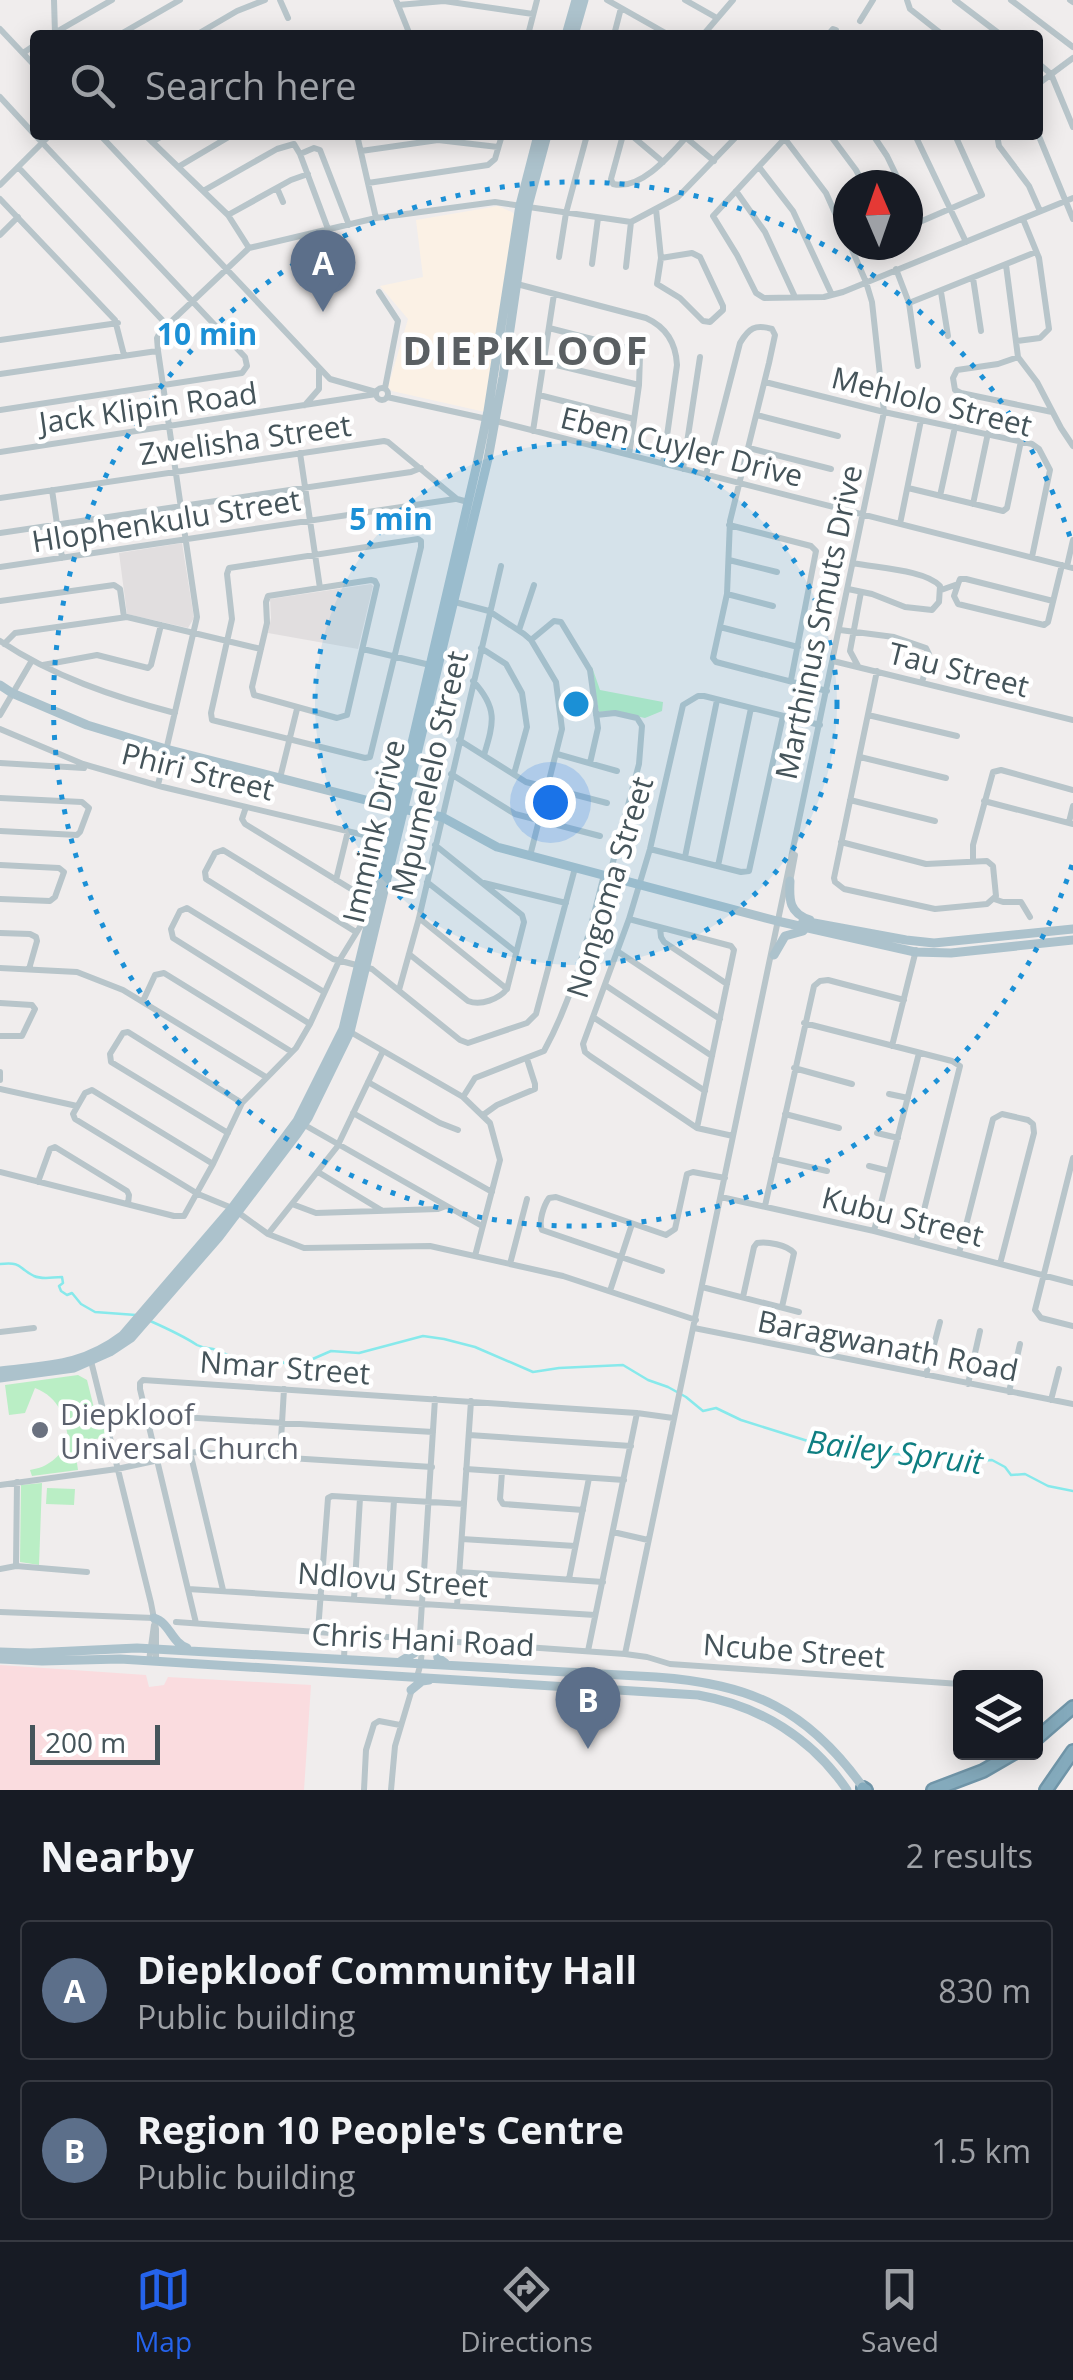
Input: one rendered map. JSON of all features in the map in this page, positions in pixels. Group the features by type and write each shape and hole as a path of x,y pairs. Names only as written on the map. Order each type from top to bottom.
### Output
{"highway":[{"path":"1043,1733 1073,1707"},
{"path":"1046,1790 1073,1751"},
{"path":"933,1790 1002,1760"}],"main road":[{"path":"567,30 576,0"},
{"path":"575,30 584,0"},
{"name":"Immink Drive","path":"0,1375 90,1359 143,1320 235,1210 300,1123 346,1030 404,807 491,420 537,140"},
{"name":"Immink Drive","path":"524,206 545,140"},
{"path":"0,686 87,725 166,749 442,817 492,845 706,902 916,947 971,951 1073,940"},
{"name":"Immink Drive","path":"363,967 389,841 404,807"},
{"path":"790,881 794,912 821,928"},
{"path":"774,955 790,933 821,928"},
{"path":"916,947 1073,930"},
{"path":"154,1621 164,1623 178,1644 193,1650"},
{"path":"450,1641 442,1644 438,1653 440,1660 453,1665"},
{"name":"Chris Hani Road","path":"0,1652 129,1647 344,1660 417,1660 682,1679 732,1688 770,1703 836,1752 865,1789"},
{"name":"Chris Hani Road","path":"0,1659 42,1662 101,1658 395,1675 413,1683 447,1678 675,1693 726,1701 764,1716 818,1754 847,1790"},
{"path":"395,1675 413,1683"}],"street":[{"path":"53,30 54,0"},
{"path":"60,30 112,0"},
{"path":"129,30 180,0"},
{"path":"232,0 237,12"},
{"path":"205,30 265,0"},
{"path":"280,0 288,18"},
{"path":"529,30 537,0"},
{"path":"608,0 660,30"},
{"path":"685,0 717,18"},
{"path":"707,30 732,0"},
{"path":"860,22 873,0"},
{"path":"954,0 993,30"},
{"path":"1011,0 1073,48"},
{"path":"408,30 397,3 444,1 533,14"},
{"path":"907,2 910,9 937,30"},
{"path":"615,30 622,8"},
{"path":"0,29 30,59"},
{"path":"24,54 30,49"},
{"path":"1043,80 1073,58"},
{"path":"1043,68 1052,74 1073,127"},
{"path":"0,97 30,130"},
{"path":"0,185 44,140"},
{"name":"Eben Cuyler Drive","path":"105,140 332,381 365,393"},
{"path":"155,140 152,142 228,215 249,248"},
{"path":"178,167 224,140"},
{"path":"358,140 376,218"},
{"path":"361,151 438,140 498,147"},
{"path":"368,183 488,164 494,161 500,140"},
{"path":"559,257 566,212 586,140"},
{"path":"621,140 611,179 613,184 624,185 650,173 682,140"},
{"path":"637,140 662,162"},
{"path":"691,140 714,160"},
{"path":"158,785 197,615 158,350 158,336 166,325 249,248 376,218 494,202 631,222 678,197 733,140"},
{"path":"782,140 714,214 756,293 764,298 832,295 1069,200"},
{"name":"Marthinus Smuts Drive","path":"788,140 833,209"},
{"path":"834,140 856,170"},
{"path":"876,140 894,170"},
{"path":"919,140 966,242"},
{"path":"923,220 982,194 957,140"},
{"path":"998,140 1029,186 1040,212"},
{"path":"1041,140 1069,200 1073,219"},
{"path":"0,410 242,373 246,369 246,359 42,142"},
{"path":"203,190 294,144 328,229"},
{"path":"300,154 314,148 320,150 349,225"},
{"path":"759,166 793,211 832,295"},
{"path":"18,167 166,325"},
{"path":"228,215 308,174"},
{"path":"277,188 283,202"},
{"path":"736,191 765,232 796,297"},
{"path":"0,198 118,323 124,356"},
{"path":"656,210 661,258 657,284 680,298 702,321 710,322 722,312 724,306 700,257 692,253 661,258"},
{"path":"0,235 18,217"},
{"path":"592,264 598,218"},
{"path":"1017,341 1040,338 1049,329 1036,252 1024,218"},
{"path":"626,267 631,222"},
{"path":"909,303 1036,252"},
{"name":"Marthinus Smuts Drive","path":"695,1324 884,412 873,310 856,260"},
{"path":"1006,265 1018,357 1037,382 1073,446"},
{"path":"896,270 909,303 918,366"},
{"path":"973,278 982,331"},
{"path":"513,283 659,324 675,349 677,365 662,464"},
{"path":"379,292 398,321 381,391"},
{"path":"941,292 948,336"},
{"path":"533,431 554,294"},
{"path":"0,340 118,323"},
{"path":"706,475 740,343 760,325 772,329 775,335 730,526 728,594 713,653 716,662 827,691"},
{"path":"548,328 636,352 642,361 629,455"},
{"path":"0,374 158,350"},
{"path":"684,469 700,356"},
{"path":"1018,357 958,370 953,378 955,390 1052,412"},
{"path":"544,362 639,385"},
{"path":"303,407 320,389 319,367"},
{"name":"Mehlolo Street","path":"764,382 1032,444 1050,470 1032,558"},
{"name":"Eben Cuyler Drive","path":"303,407 381,391 1068,566"},
{"path":"539,395 634,419"},
{"name":"Jack Klipin Road","path":"0,452 303,407"},
{"path":"757,415 838,436"},
{"path":"900,524 921,420"},
{"path":"940,496 956,427"},
{"path":"973,504 988,434"},
{"name":"Zwelisha Street","path":"0,498 386,441 456,499 472,503"},
{"path":"908,488 997,511 1006,509 1021,441"},
{"path":"749,448 831,469"},
{"path":"300,454 320,588"},
{"path":"0,532 421,468"},
{"path":"52,490 62,558"},
{"name":"Hlophenkulu Street","path":"0,568 456,499"},
{"path":"730,526 813,546 816,550 790,681"},
{"path":"418,539 422,545 372,755 365,758 214,722 211,713 232,616 227,574 230,568 315,554 418,539"},
{"path":"939,602 955,601 1042,626 1048,622 1073,540"},
{"path":"729,560 777,572"},
{"path":"848,590 926,611 939,602 939,583 932,578 854,563"},
{"name":"Mpumelelo Street","path":"400,990 501,566"},
{"path":"955,601 960,579 966,579 1053,601"},
{"path":"371,580 377,585 347,715 337,718 258,698 252,687 268,620 266,598 320,588 371,580"},
{"path":"0,602 114,584 120,589 124,617"},
{"path":"941,590 958,584"},
{"path":"519,630 534,585"},
{"path":"858,667 850,651 862,592"},
{"path":"728,594 773,606"},
{"path":"450,601 490,611 519,630 532,640 556,682 562,725 530,856"},
{"path":"175,712 98,690 31,662 2,642 15,634 124,617 261,648"},
{"path":"532,640 554,621 562,623 590,670 598,730 590,764"},
{"path":"42,666 97,655 148,668 161,625"},
{"path":"720,627 798,647"},
{"path":"840,630 894,637 926,648 922,683"},
{"path":"482,648 506,664 522,693 527,727 514,774"},
{"path":"363,649 434,666"},
{"name":"Tau Street","path":"833,661 1073,720"},
{"path":"0,715 31,662"},
{"path":"842,842 926,864 988,860 996,894 987,904 926,908 839,886 834,878 877,671"},
{"path":"473,680 486,695 492,715 484,755"},
{"name":"Nongoma Street","path":"717,700 700,696 682,708 650,849 583,1043 585,1052 697,1128 733,1136"},
{"path":"684,857 717,700 820,725"},
{"path":"278,776 297,708"},
{"path":"718,866 751,708"},
{"path":"463,1096 476,1078 544,1051 567,1005 639,764 639,720 620,714 596,715"},
{"path":"868,715 957,736"},
{"path":"650,849 744,873 752,868 783,716"},
{"name":"Phiri Street","path":"0,729 90,766 389,841"},
{"path":"459,740 526,782 607,803"},
{"path":"557,754 616,770"},
{"path":"859,757 946,778"},
{"path":"0,763 90,766"},
{"path":"973,860 973,845 991,774 998,770 1073,790"},
{"path":"451,774 511,812 600,836"},
{"path":"0,798 82,802 88,810 76,835 0,832"},
{"path":"850,800 934,821"},
{"path":"984,801 1071,823 1073,806"},
{"path":"246,807 242,819 245,824 374,903"},
{"path":"779,919 790,881 798,828"},
{"path":"336,880 348,831"},
{"path":"409,954 470,1002 480,1003 507,989 524,918 436,846"},
{"path":"356,932 224,851 215,853 206,872 207,880 338,961 372,969 466,1043 527,1023 538,1011 575,868"},
{"path":"0,865 59,868 64,874 52,901 0,899"},
{"path":"427,882 516,953"},
{"path":"482,882 566,903"},
{"path":"994,899 1021,902 1030,917"},
{"path":"310,1024 173,938 171,929 180,911 191,909 324,992"},
{"path":"418,918 507,989"},
{"path":"628,919 733,948 697,1128"},
{"name":"Marthinus Smuts Drive","path":"760,1009 779,919"},
{"path":"0,1172 182,1217 198,1194 242,1103 292,1052 310,1024 338,961 363,922"},
{"path":"660,928 664,942 727,984"},
{"path":"0,933 30,934 36,938 28,969"},
{"path":"892,1046 916,947"},
{"path":"617,951 720,1019"},
{"path":"0,968 81,973 123,990 266,1078"},
{"path":"143,1001 154,976 163,973 292,1052"},
{"path":"765,1206 811,990 824,980 904,1000"},
{"path":"605,985 712,1056"},
{"path":"0,1003 32,1005 35,1010 24,1035 0,1036"},
{"path":"593,1017 705,1091"},
{"path":"804,1024 959,1065 916,1242"},
{"path":"346,1030 463,1096 492,1126 500,1156 475,1256"},
{"path":"228,1134 111,1062 110,1054 128,1032 242,1103"},
{"path":"268,1234 338,1144 383,1052"},
{"path":"874,1232 919,1052"},
{"path":"483,1115 496,1104 534,1090 527,1059"},
{"path":"794,1068 852,1084"},
{"path":"0,1072 0,1080"},
{"path":"368,1082 440,1124 458,1130"},
{"path":"0,1090 77,1106 89,1090 94,1091 213,1164"},
{"path":"888,1094 908,1098"},
{"name":"Baragwanath Road","path":"77,1106 75,1119 198,1194 235,1210 268,1234 307,1248 428,1245 563,1276 695,1324 1073,1404"},
{"path":"353,1113 492,1192"},
{"path":"785,1114 839,1128"},
{"path":"958,1252 993,1120 1002,1114 1028,1120 1034,1133 1000,1264"},
{"path":"300,1123 482,1226"},
{"path":"877,1132 898,1138"},
{"path":"38,1182 50,1149 55,1147 126,1190 128,1204"},
{"path":"1073,1158 1035,1306 1037,1315 1073,1326"},
{"path":"775,1159 827,1171"},
{"path":"869,1166 890,1172"},
{"path":"318,1172 382,1210"},
{"path":"662,1271 542,1230 540,1224 550,1198 664,1235 675,1229 687,1174 697,1172 725,1178"},
{"name":"Kubu Street","path":"721,1197 1073,1282"},
{"path":"510,1264 527,1199"},
{"path":"292,1204 316,1213 446,1206"},
{"path":"610,1291 632,1224"},
{"path":"744,1297 754,1248 764,1242 794,1253 782,1307"},
{"path":"702,1287 799,1312"},
{"path":"926,1375 940,1322"},
{"path":"176,1622 626,1654 695,1324"},
{"path":"0,1332 34,1328"},
{"path":"968,1384 980,1331"},
{"path":"1010,1392 1020,1344"},
{"path":"90,1359 154,1621 153,1661"},
{"path":"1052,1400 1059,1369"},
{"name":"Nmar Street","path":"196,1623 140,1385 146,1380 673,1418"},
{"path":"280,1457 284,1390"},
{"path":"392,1790 395,1746 413,1683 420,1637 435,1399"},
{"path":"457,1606 471,1401"},
{"path":"588,1651 637,1413"},
{"path":"147,1415 433,1432"},
{"path":"468,1436 631,1446"},
{"path":"0,1484 117,1469 190,1452 432,1467"},
{"path":"190,1452 223,1590"},
{"path":"466,1469 624,1480"},
{"path":"502,1472 502,1504 583,1510"},
{"path":"569,1579 590,1477"},
{"path":"16,1566 17,1482"},
{"path":"318,1631 328,1500 332,1496 464,1504"},
{"path":"354,1599 360,1498"},
{"path":"388,1601 394,1500"},
{"path":"613,1532 648,1540"},
{"path":"462,1539 575,1546"},
{"path":"0,1569 16,1566 87,1572"},
{"path":"459,1572 602,1582"},
{"name":"Ndlovu Street","path":"188,1588 595,1615"},
{"path":"0,1612 154,1621"},
{"path":"344,1660 346,1633"},
{"name":"Ncube Street","path":"626,1654 670,1664 953,1684"},
{"path":"364,1790 366,1750 374,1724 400,1724"}],"shaded area":[{"path":"498,206 515,216 485,412 392,391 388,387 408,319 380,286 423,277 416,220"},
{"path":"182,543 194,618 188,628 127,614 119,553"},
{"path":"371,584 358,649 268,633 270,599"},
{"path":"0,1665 146,1675 149,1687 164,1685 168,1677 311,1685 304,1790 0,1790"}],"green space":[{"path":"592,667 600,690 663,702 662,711 645,718 599,712"},
{"path":"78,1375 87,1380 99,1428 104,1429 106,1437 74,1443 78,1470 32,1476 30,1470 52,1461 69,1443 66,1425 56,1403 35,1388 25,1413 9,1415 5,1385"},
{"path":"42,1483 39,1565 20,1562 21,1485"},
{"path":"47,1488 75,1489 74,1505 46,1504"}],"waterway":[{"name":"Bailey Spruit","path":"0,1264 17,1265 37,1277 62,1277 61,1291 72,1293 95,1312 136,1315"},
{"name":"Bailey Spruit","path":"148,1320 241,1364 278,1359 292,1368 331,1351 359,1353 423,1336 475,1347 533,1372 623,1365 686,1397 703,1411 716,1408 811,1442 826,1440 885,1454 992,1460 1011,1475 1025,1474 1048,1486 1073,1491"}],"place":[{"name":"Diepkloof Community Hall","path":"323,312"},
{"name":"Diepkloof Universal Church","path":"40,1430"},
{"name":"Region 10 People's Centre","path":"588,1749"}],"district":[{"name":"DIEPKLOOF","path":"526,349"}]}
